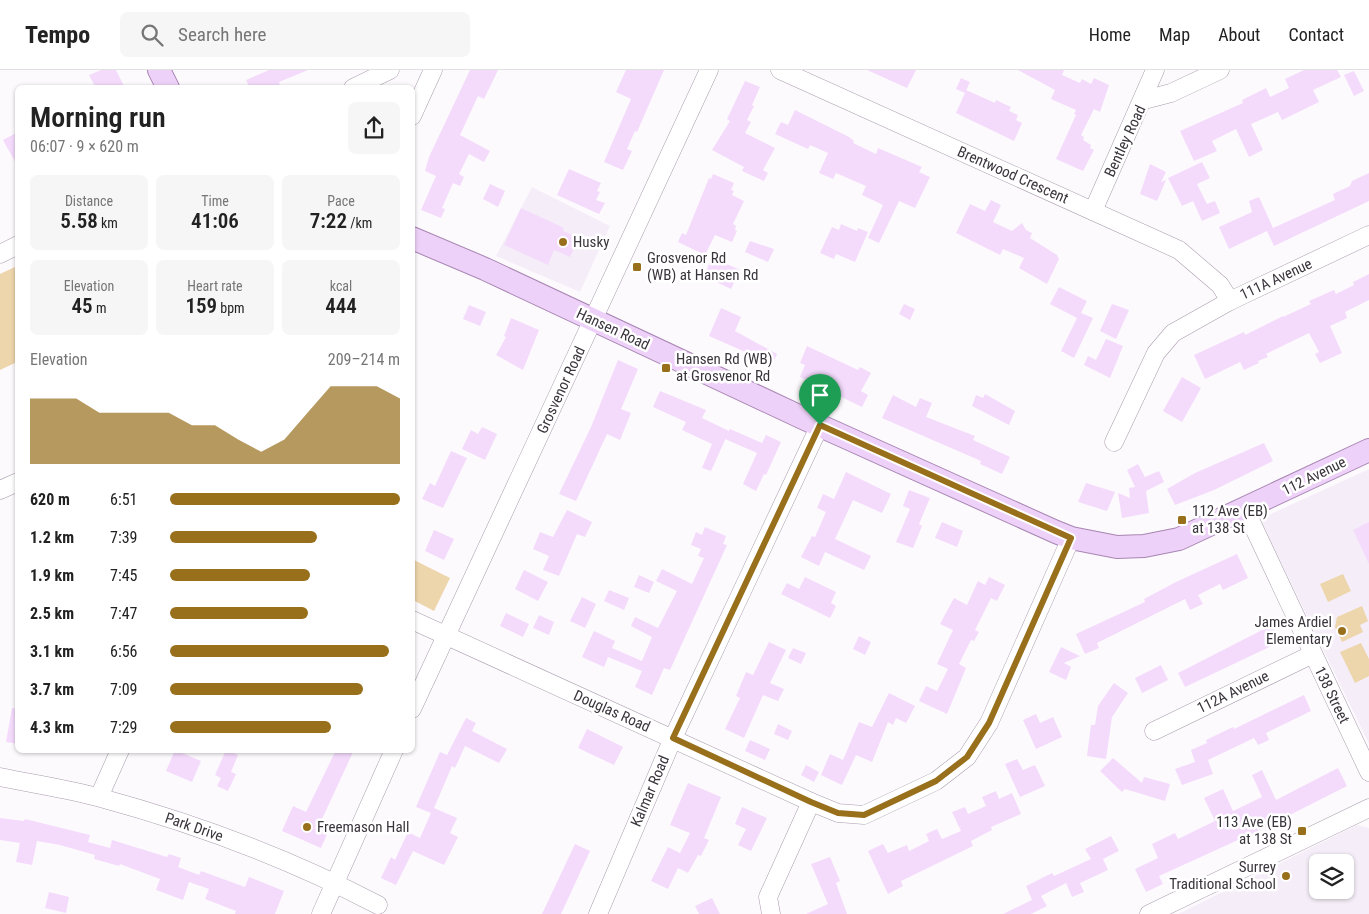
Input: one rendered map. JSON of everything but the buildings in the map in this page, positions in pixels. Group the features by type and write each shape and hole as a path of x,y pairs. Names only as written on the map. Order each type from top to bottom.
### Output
{"main road":[{"path":"159,70 166,85"},
{"name":"Hansen Road","path":"415,239 1071,538 1117,547"},
{"name":"112 Avenue","path":"1117,547 1144,546 1179,539 1369,450"}],"street":[{"path":"359,85 390,70"},
{"path":"415,109 433,70"},
{"name":"Grosvenor Road","path":"415,703 709,70"},
{"name":"Brentwood Crescent","path":"780,70 1179,250 1220,285 1230,301"},
{"name":"Bentley Road","path":"1093,212 1144,100 1155,70"},
{"path":"1144,100 1171,93 1220,70"},
{"name":"111A Avenue","path":"1114,442 1156,354 1173,333 1184,325 1230,301 1369,235"},
{"path":"0,254 15,247"},
{"name":"Kalmar Road","path":"598,914 673,738 820,425"},
{"path":"0,490 15,483"},
{"name":"138 Street","path":"1245,509 1369,772"},
{"path":"771,914 768,897 811,802 838,813 864,815 936,781 967,757 989,723 1071,538"},
{"name":"Douglas Road","path":"415,621 811,802"},
{"name":"112A Avenue","path":"1154,731 1313,654"},
{"path":"99,797 119,753"},
{"path":"321,914 393,753"},
{"name":"Park Drive","path":"0,777 99,797 201,827 334,882 378,905"},
{"path":"1149,914 1369,808"}],"shaded area":[{"path":"532,187 610,226 580,292 496,256"},
{"path":"15,267 15,363 0,370 0,274"},
{"name":"James Ardiel Elementary","path":"1369,469 1369,744 1260,519"},
{"path":"415,560 450,578 434,611 415,601"},
{"path":"1343,574 1351,591 1328,602 1320,584"},
{"path":"1362,606 1368,621 1360,625 1363,632 1342,642 1335,627 1337,617"},
{"path":"1361,643 1369,659 1369,676 1355,683 1340,652"},
{"name":"Surrey Traditional School","path":"1357,825 1369,828 1369,914 1178,914"}],"place":[{"name":"Husky","path":"563,242"},
{"name":"Grosvenor Rd (WB) at Hansen Rd","path":"637,267"},
{"name":"Hansen Rd (WB) at Grosvenor Rd","path":"666,368"},
{"name":"112 Ave (EB) at 138 St","path":"1182,520"},
{"name":"James Ardiel Elementary","path":"1342,631"},
{"name":"Freemason Hall","path":"307,827"},
{"name":"113 Ave (EB) at 138 St","path":"1302,831"},
{"name":"Surrey Traditional School","path":"1286,876"}],"route":[{"path":"820,425 1071,538 1066,555 989,723 967,757 936,781 864,815 838,813 673,738 820,425"}]}
